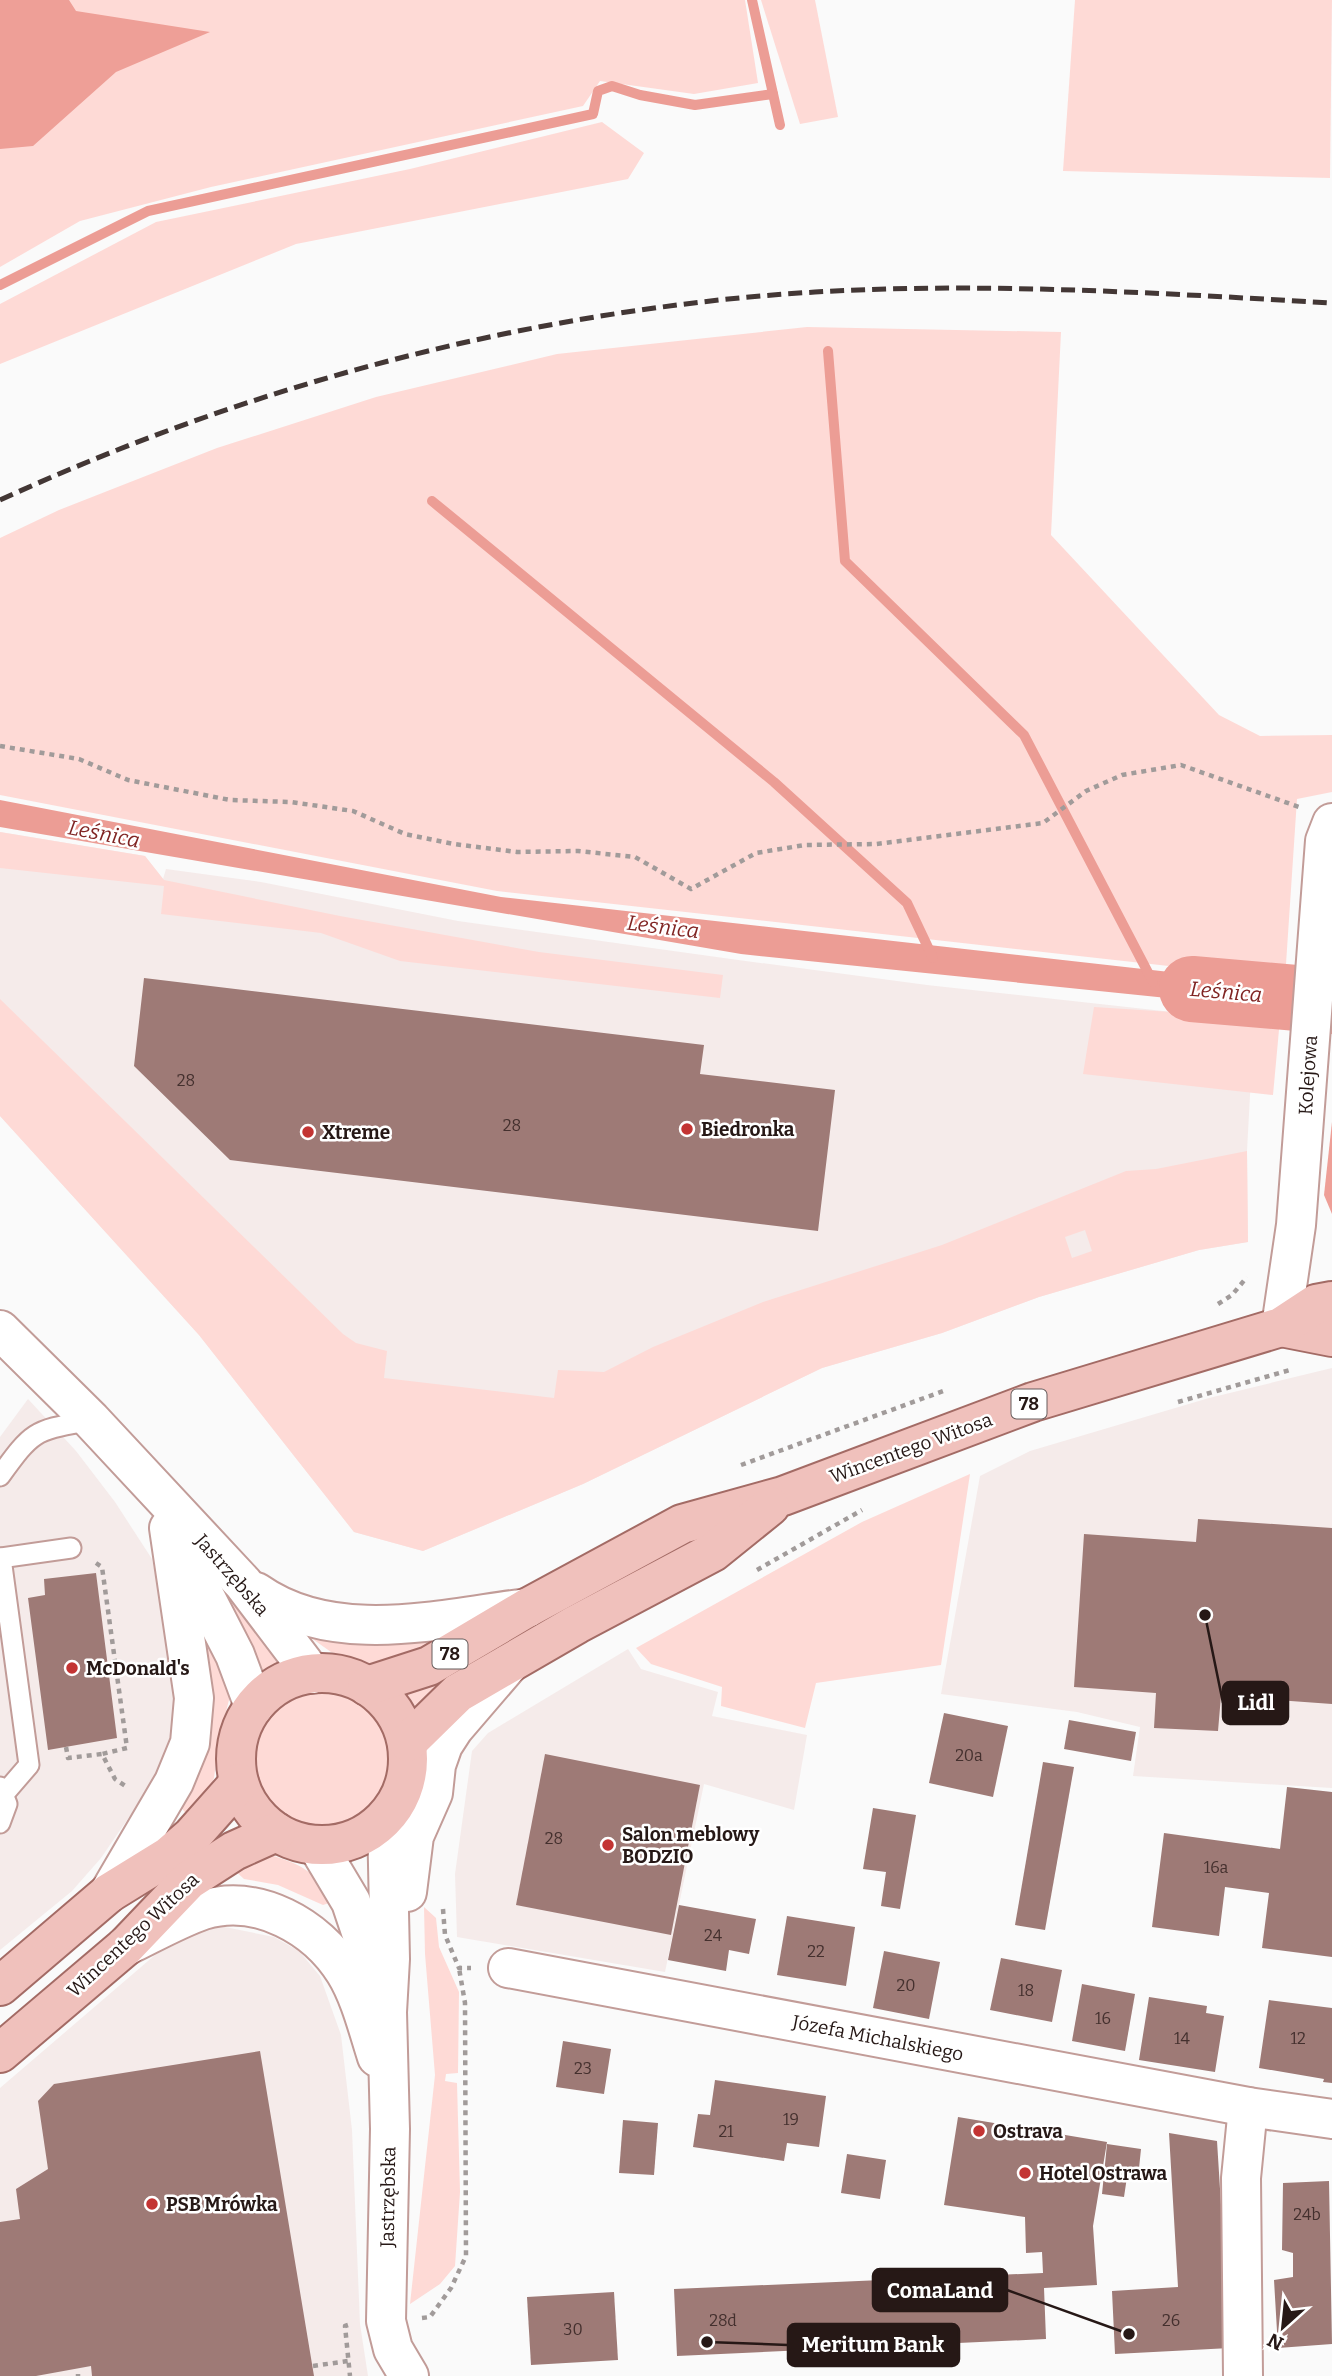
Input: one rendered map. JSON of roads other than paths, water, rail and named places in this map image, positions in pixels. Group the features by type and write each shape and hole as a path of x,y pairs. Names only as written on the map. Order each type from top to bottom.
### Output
{"main road":[{"name":"Wincentego Witosa","path":"367,1686 429,1666 527,1608 682,1524 783,1496 1033,1402 1281,1327 1316,1304 1332,1301"},
{"name":"Wincentego Witosa","path":"1281,1327 1332,1337"},
{"name":"Wincentego Witosa","path":"408,1742 458,1693 513,1660 713,1552 783,1496"},
{"path":"312,1674 340,1674 367,1686 391,1706 408,1742 405,1779 387,1818 375,1829 350,1842 317,1845 276,1832 251,1810 239,1783 235,1764 236,1740 254,1706 276,1686 312,1674"},
{"name":"Wincentego Witosa","path":"0,1986 109,1893 169,1856 191,1837 239,1783"},
{"name":"Wincentego Witosa","path":"0,2053 126,1946 189,1880 234,1851 276,1832"}],"street":[{"name":"Kolejowa","path":"1281,1327 1296,1225 1325,841 1318,816"},
{"name":"Jastrzębska","path":"0,1330 91,1420 243,1583 312,1674"},
{"name":"Jastrzębska","path":"147,1481 169,1528 211,1602 254,1706"},
{"path":"109,1893 174,1782 190,1743 194,1698 169,1528"},
{"path":"243,1583 272,1603 299,1615 334,1622 394,1624 527,1608"},
{"path":"390,1959 407,1893 414,1836 433,1793 439,1755 454,1728 513,1660"},
{"name":"Jastrzębska","path":"387,1818 390,1959 387,2012 390,2092 386,2321 393,2349 409,2376"},
{"name":"Jastrzębska","path":"317,1845 351,1902 387,2012"},
{"path":"126,1946 204,1910 217,1908 265,1910 298,1924 326,1946 346,1974 390,2092"},
{"name":"Józefa Michalskiego","path":"508,1968 1248,2107 1332,2119"},
{"path":"1243,2376 1241,2178 1248,2107"}],"lane":[{"path":"0,1476 26,1440 38,1432 91,1420"},
{"path":"0,1823 6,1814 2,1790 29,1765 1,1558 71,1548"}],"water":[{"path":"0,800 501,897 1286,985 1283,1010 741,954 0,827"}],"waterway":[{"path":"752,0 780,125"},
{"path":"0,285 148,211 593,114 598,91 612,86 640,95 695,105 773,94"},
{"path":"828,351 845,561 1024,735 1153,982"},
{"path":"432,501 774,782 907,903 933,958"},
{"name":"Leśnica","path":"1192,989 1332,1001"}],"railway":[{"path":"0,500 84,463 170,430 344,373 521,330 611,314 781,294 938,288 1175,294 1332,303"}],"place":[{"name":"Biedronka","path":"687,1129"},
{"name":"Xtreme","path":"308,1132"},
{"name":"Lidl","path":"1205,1615"},
{"name":"McDonald's","path":"72,1668"},
{"name":"Salon meblowy BODZIO","path":"608,1845"},
{"name":"Ostrava","path":"979,2131"},
{"name":"Hotel Ostrawa","path":"1025,2173"},
{"name":"PSB Mrówka","path":"152,2204"},
{"name":"ComaLand","path":"1129,2334"},
{"name":"Meritum Bank","path":"707,2342"}]}
